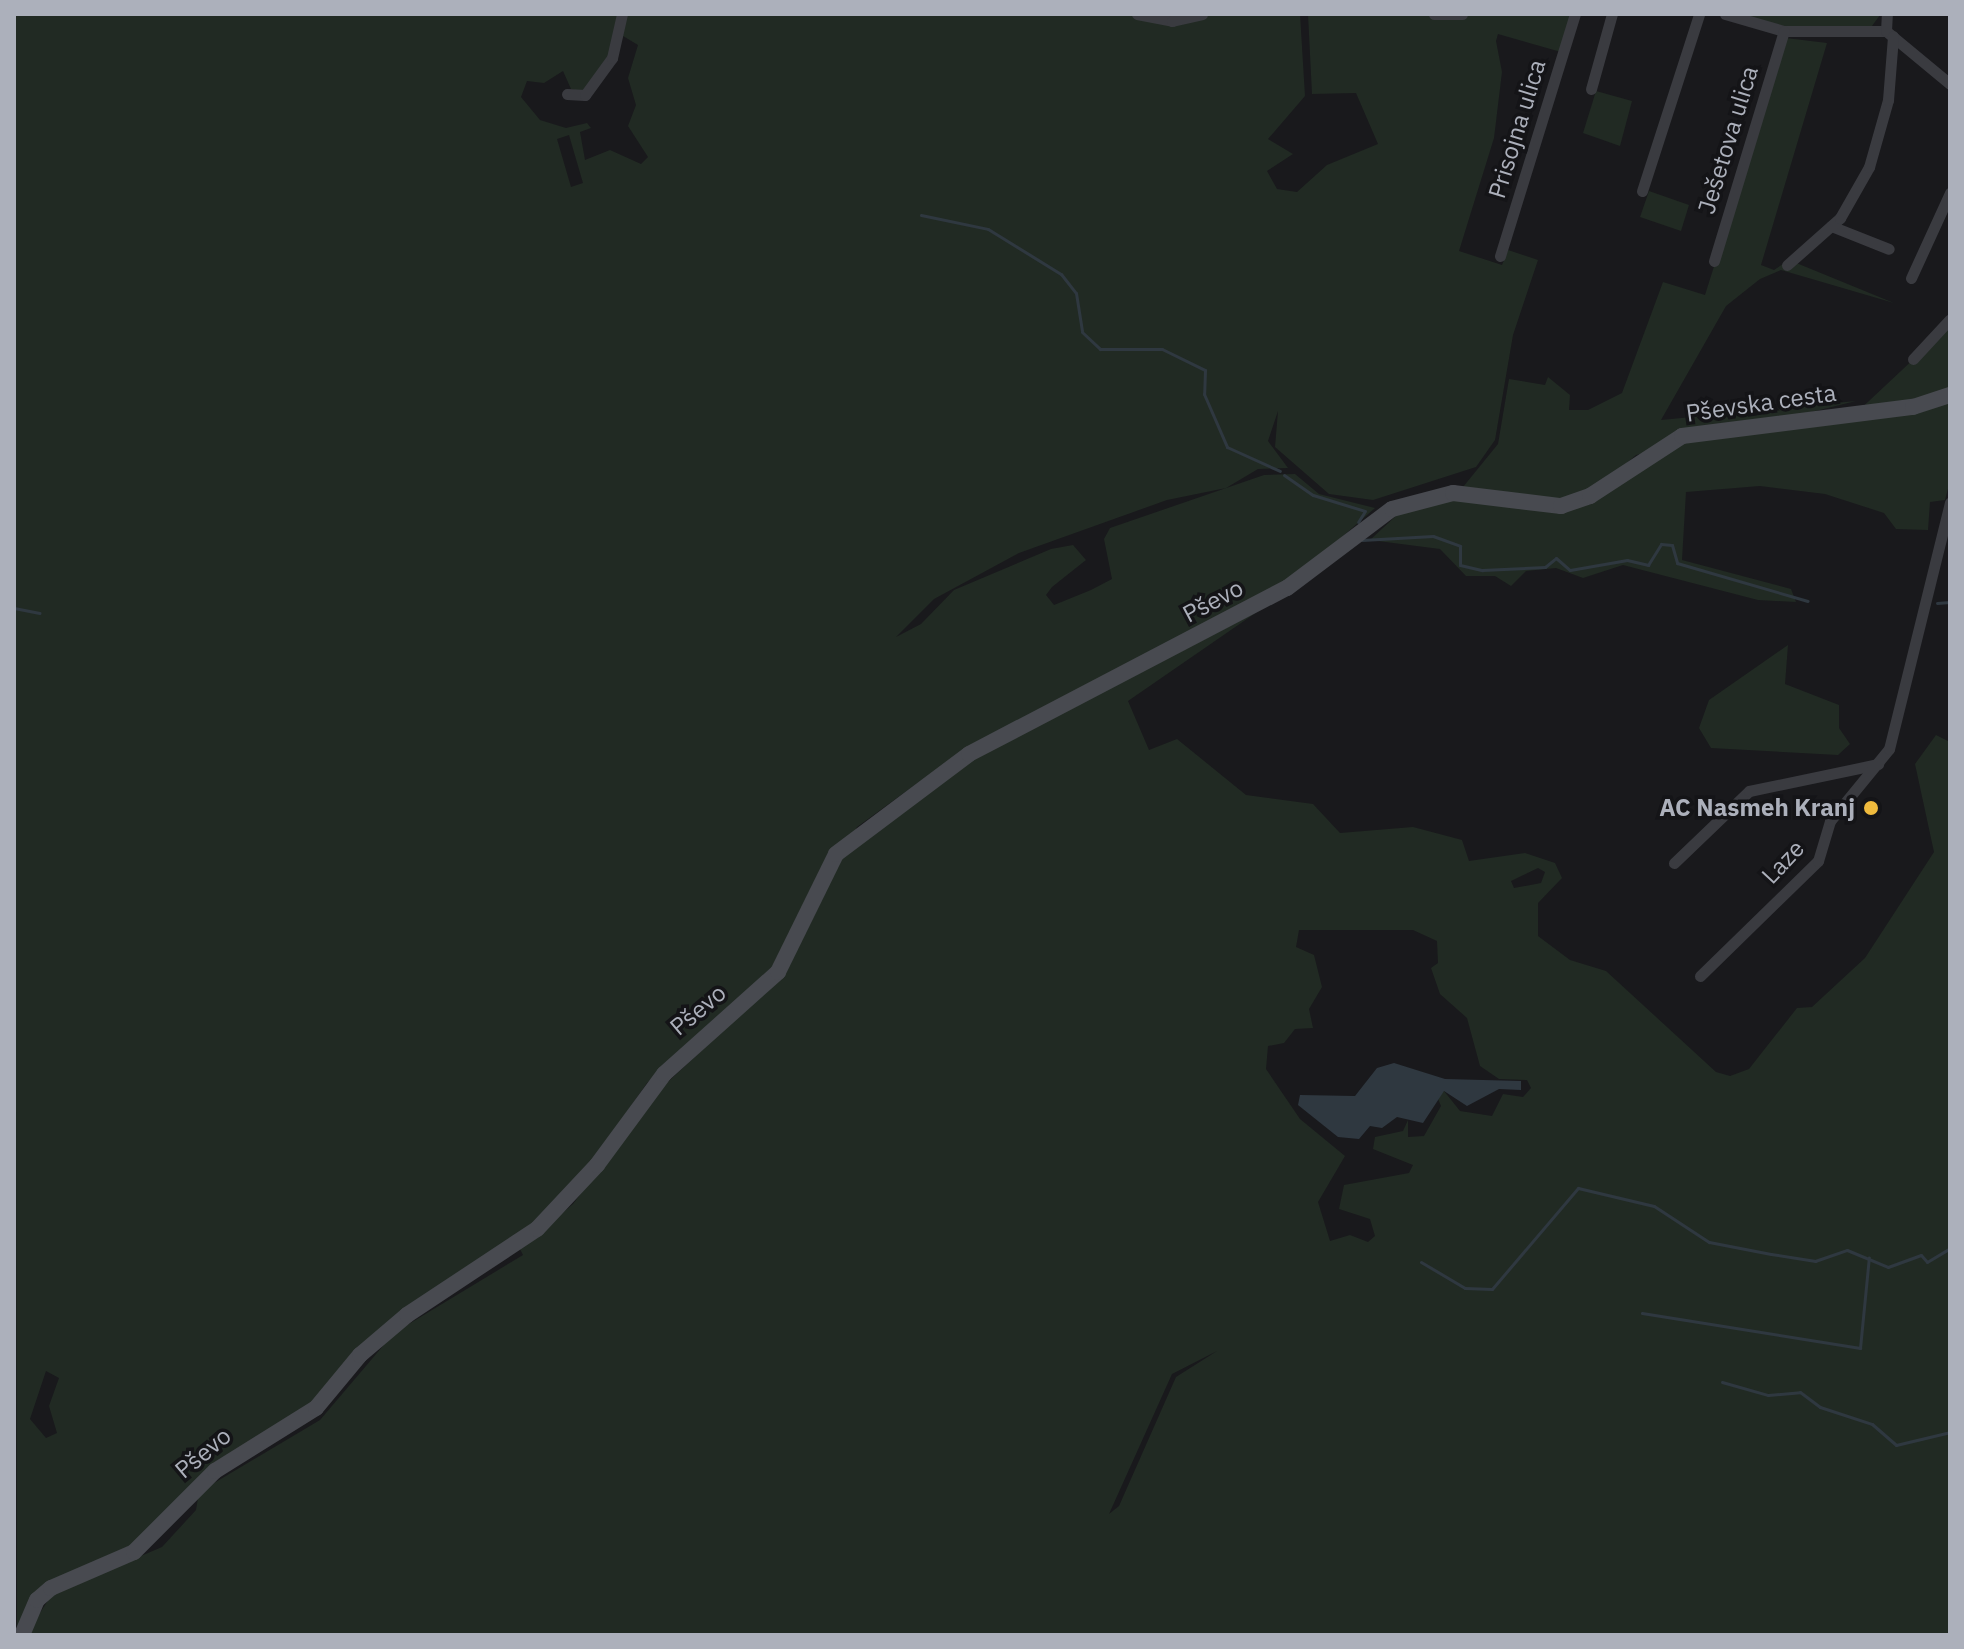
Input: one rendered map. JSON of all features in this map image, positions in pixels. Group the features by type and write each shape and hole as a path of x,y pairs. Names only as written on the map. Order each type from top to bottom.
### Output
{"street":[{"path":"567,94 585,95 606,67 619,45 622,14"},
{"path":"1137,14 1172,21 1202,14"},
{"path":"1434,14 1462,14"},
{"name":"Prisojna ulica","path":"1500,256 1575,14"},
{"path":"1591,89 1612,14"},
{"path":"1642,191 1699,14"},
{"path":"1725,14 1784,31 1889,33 1950,84"},
{"path":"1787,265 1831,226 1869,167 1888,100 1887,14"},
{"name":"Ješetova ulica","path":"1714,261 1784,31"},
{"path":"1911,278 1950,193"},
{"path":"1831,226 1889,249"},
{"path":"1913,359 1950,319"},
{"name":"Pševska cesta","path":"1453,493 1561,506 1682,436 1913,407 1950,395"},
{"name":"Pševo","path":"22,1635 37,1600 51,1588 134,1552 215,1471 316,1408 360,1355 407,1315 537,1229 570,1197 664,1074 778,972 836,854 869,824 969,754 1287,588 1392,509 1453,493"},
{"name":"Laze","path":"1700,976 1818,861 1830,821 1878,764 1920,642 1950,502"},
{"path":"1674,863 1749,791 1878,764"}],"shaded area":[{"path":"14,14 619,14 616,44 584,92 571,89 563,71 544,83 527,81 521,97 540,120 566,128 587,123 591,128 580,132 585,160 610,150 641,164 648,157 628,126 636,105 628,78 638,45 623,36 624,14 1129,14 1173,25 1211,14 1300,14 1305,96 1268,139 1293,154 1267,171 1277,189 1297,192 1327,165 1378,144 1356,93 1312,94 1308,14 1572,14 1561,52 1498,34 1496,41 1502,72 1494,138 1459,251 1502,265 1508,250 1538,260 1513,335 1495,440 1476,467 1373,500 1329,494 1275,447 1278,411 1268,441 1288,468 1258,469 1226,488 1167,500 1019,553 934,599 896,637 921,624 954,590 1051,549 1073,545 1086,560 1046,595 1054,605 1091,590 1112,579 1104,539 1110,528 1264,475 1295,474 1319,494 1375,508 1302,572 919,782 857,827 774,967 647,1083 589,1166 532,1224 388,1323 318,1399 214,1463 137,1544 59,1578 17,1635","holes":["569,135 583,183 571,187 557,139","46,1371 59,1378 49,1406 57,1433 46,1438 30,1419"]},
{"path":"1736,14 1880,15 1872,26 1795,29"},
{"path":"1786,38 1827,43 1761,265 1774,270 1789,260 1894,303 1781,270 1760,279 1726,306 1661,420 1856,401 1636,455 1605,482 1558,501 1463,487 1498,444 1509,379 1545,385 1548,377 1570,395 1569,410 1588,410 1622,393 1663,282 1705,295"},
{"path":"1596,91 1632,101 1620,146 1583,133"},
{"path":"1649,191 1689,205 1681,231 1640,217"},
{"path":"1950,325 1950,481 1945,500 1930,502 1928,530 1896,529 1884,513 1825,494 1760,486 1686,492 1682,560 1791,589 1796,602 1758,600 1623,565 1583,578 1556,568 1526,571 1511,586 1495,576 1466,576 1440,549 1370,540 1398,514 1453,498 1552,512 1679,444 1854,415"},
{"path":"1257,612 1128,701 1149,750 1177,739 1246,795 1313,804 1340,833 1413,827 1462,840 1469,861 1525,853 1555,863 1562,878 1538,903 1538,936 1570,960 1606,971 1716,1072 1730,1076 1749,1069 1797,1008 1812,1007 1865,958 1934,852 1915,764 1936,735 1950,742 1950,1635 26,1635 52,1594 162,1547 196,1510 199,1492 320,1420 394,1333 523,1255 520,1249 573,1204 656,1093 785,973 839,861 966,763","holes":["1538,868 1545,872 1541,883 1514,888 1511,881","1299,930 1413,930 1437,941 1438,963 1431,968 1440,994 1467,1018 1480,1066 1499,1079 1527,1080 1531,1088 1523,1097 1503,1094 1492,1116 1460,1111 1444,1091 1436,1094 1441,1106 1424,1136 1408,1137 1408,1120 1403,1131 1375,1137 1373,1149 1413,1165 1409,1173 1344,1185 1339,1209 1370,1219 1375,1236 1368,1242 1350,1235 1330,1241 1318,1202 1345,1156 1300,1119 1266,1069 1268,1046 1284,1043 1295,1029 1313,1028 1309,1009 1322,987 1314,955 1296,947","1217,1351 1176,1377 1119,1506 1109,1514 1172,1374"]},
{"path":"1788,645 1785,684 1839,705 1839,728 1850,744 1838,755 1711,748 1699,728 1709,700"},
{"path":"1394,1063 1445,1079 1521,1081 1521,1090 1499,1089 1467,1106 1444,1091 1423,1123 1397,1117 1382,1128 1370,1126 1359,1139 1338,1137 1298,1105 1300,1095 1355,1096 1377,1068"}],"waterway":[{"path":"921,215 988,229 1061,274 1076,293 1082,332 1100,349 1162,349 1205,370 1204,394 1227,447 1280,471"},
{"path":"1284,475 1313,495 1365,511 1358,522"},
{"path":"1362,540 1433,536 1460,546 1460,565 1482,570 1545,567 1556,558 1570,570 1627,560 1648,565 1661,544 1672,545 1677,563 1808,601"},
{"path":"1937,603 1950,602"},
{"path":"14,608 40,613"},
{"path":"1421,1262 1465,1288 1492,1289 1578,1188 1654,1206 1709,1242 1771,1254 1815,1261 1847,1250 1888,1267 1921,1255 1927,1262 1950,1248"},
{"path":"1642,1313 1860,1348 1869,1257"},
{"path":"1722,1382 1768,1395 1800,1392 1820,1407 1872,1424 1896,1445 1950,1432"}],"place":[{"name":"AC Nasmeh Kranj","path":"1871,808"}]}
